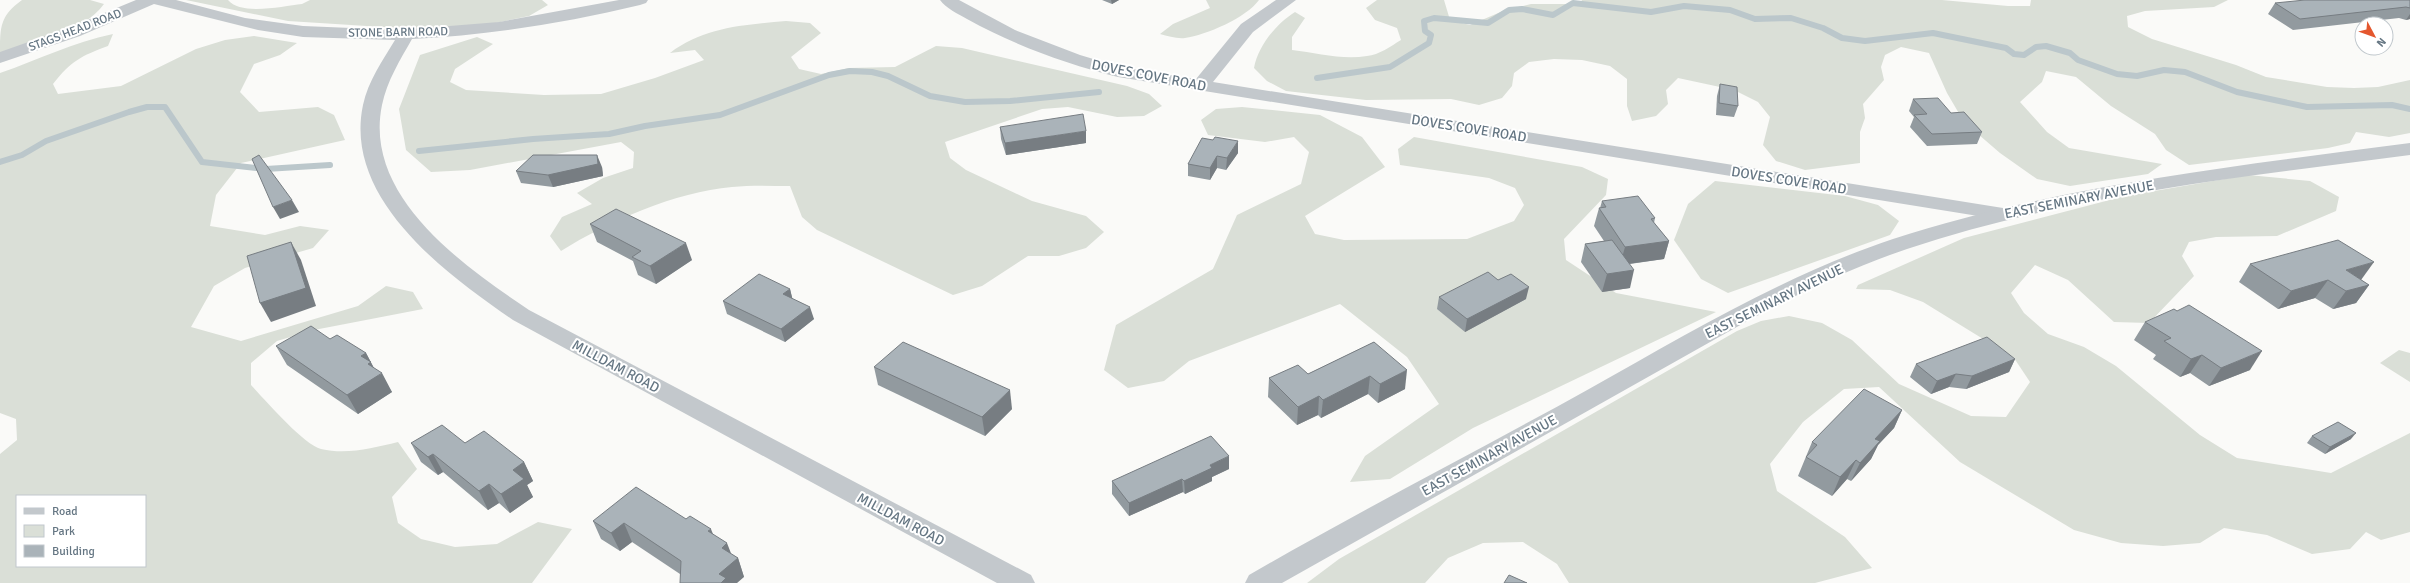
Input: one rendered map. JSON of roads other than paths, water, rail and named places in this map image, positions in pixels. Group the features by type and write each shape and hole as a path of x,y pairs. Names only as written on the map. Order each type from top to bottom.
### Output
{"street":[{"name":"STAGS HEAD ROAD","path":"0,58 74,32 150,0"},
{"name":"STONE BARN ROAD","path":"158,0 235,20 277,28 333,32 407,34 533,22 640,0"},
{"name":"DOVES COVE ROAD","path":"948,0 982,21 1025,43 1070,59 1118,72 2003,214"},
{"path":"1201,85 1247,28 1269,11 1288,0"},
{"name":"MILLDAM ROAD","path":"407,34 385,72 372,107 371,138 378,168 389,196 439,254 478,287 521,314 1021,583"},
{"name":"EAST SEMINARY AVENUE","path":"1259,583 1723,325 1814,278 1898,245 2003,214 2090,195 2196,178 2410,149"}],"waterway":[{"path":"1317,78 1390,67 1429,43 1431,35 1425,31 1424,21 1434,18 1488,23 1509,10 1522,9 1553,15 1573,3 1651,12 1684,6 1730,10 1755,19 1791,18 1823,28 1842,38 1865,41 1933,33 2006,48 2014,54 2024,55 2036,47 2046,46 2070,53 2078,60 2117,74 2137,76 2164,70 2185,72 2237,92 2307,107 2392,105 2410,109"},
{"path":"419,151 533,139 609,134 645,126 720,115 829,75 850,71 872,72 888,76 930,96 965,102 1010,101 1099,92"},
{"path":"0,162 22,155 46,141 129,112 147,107 165,107 202,162 266,169 330,165"}]}
